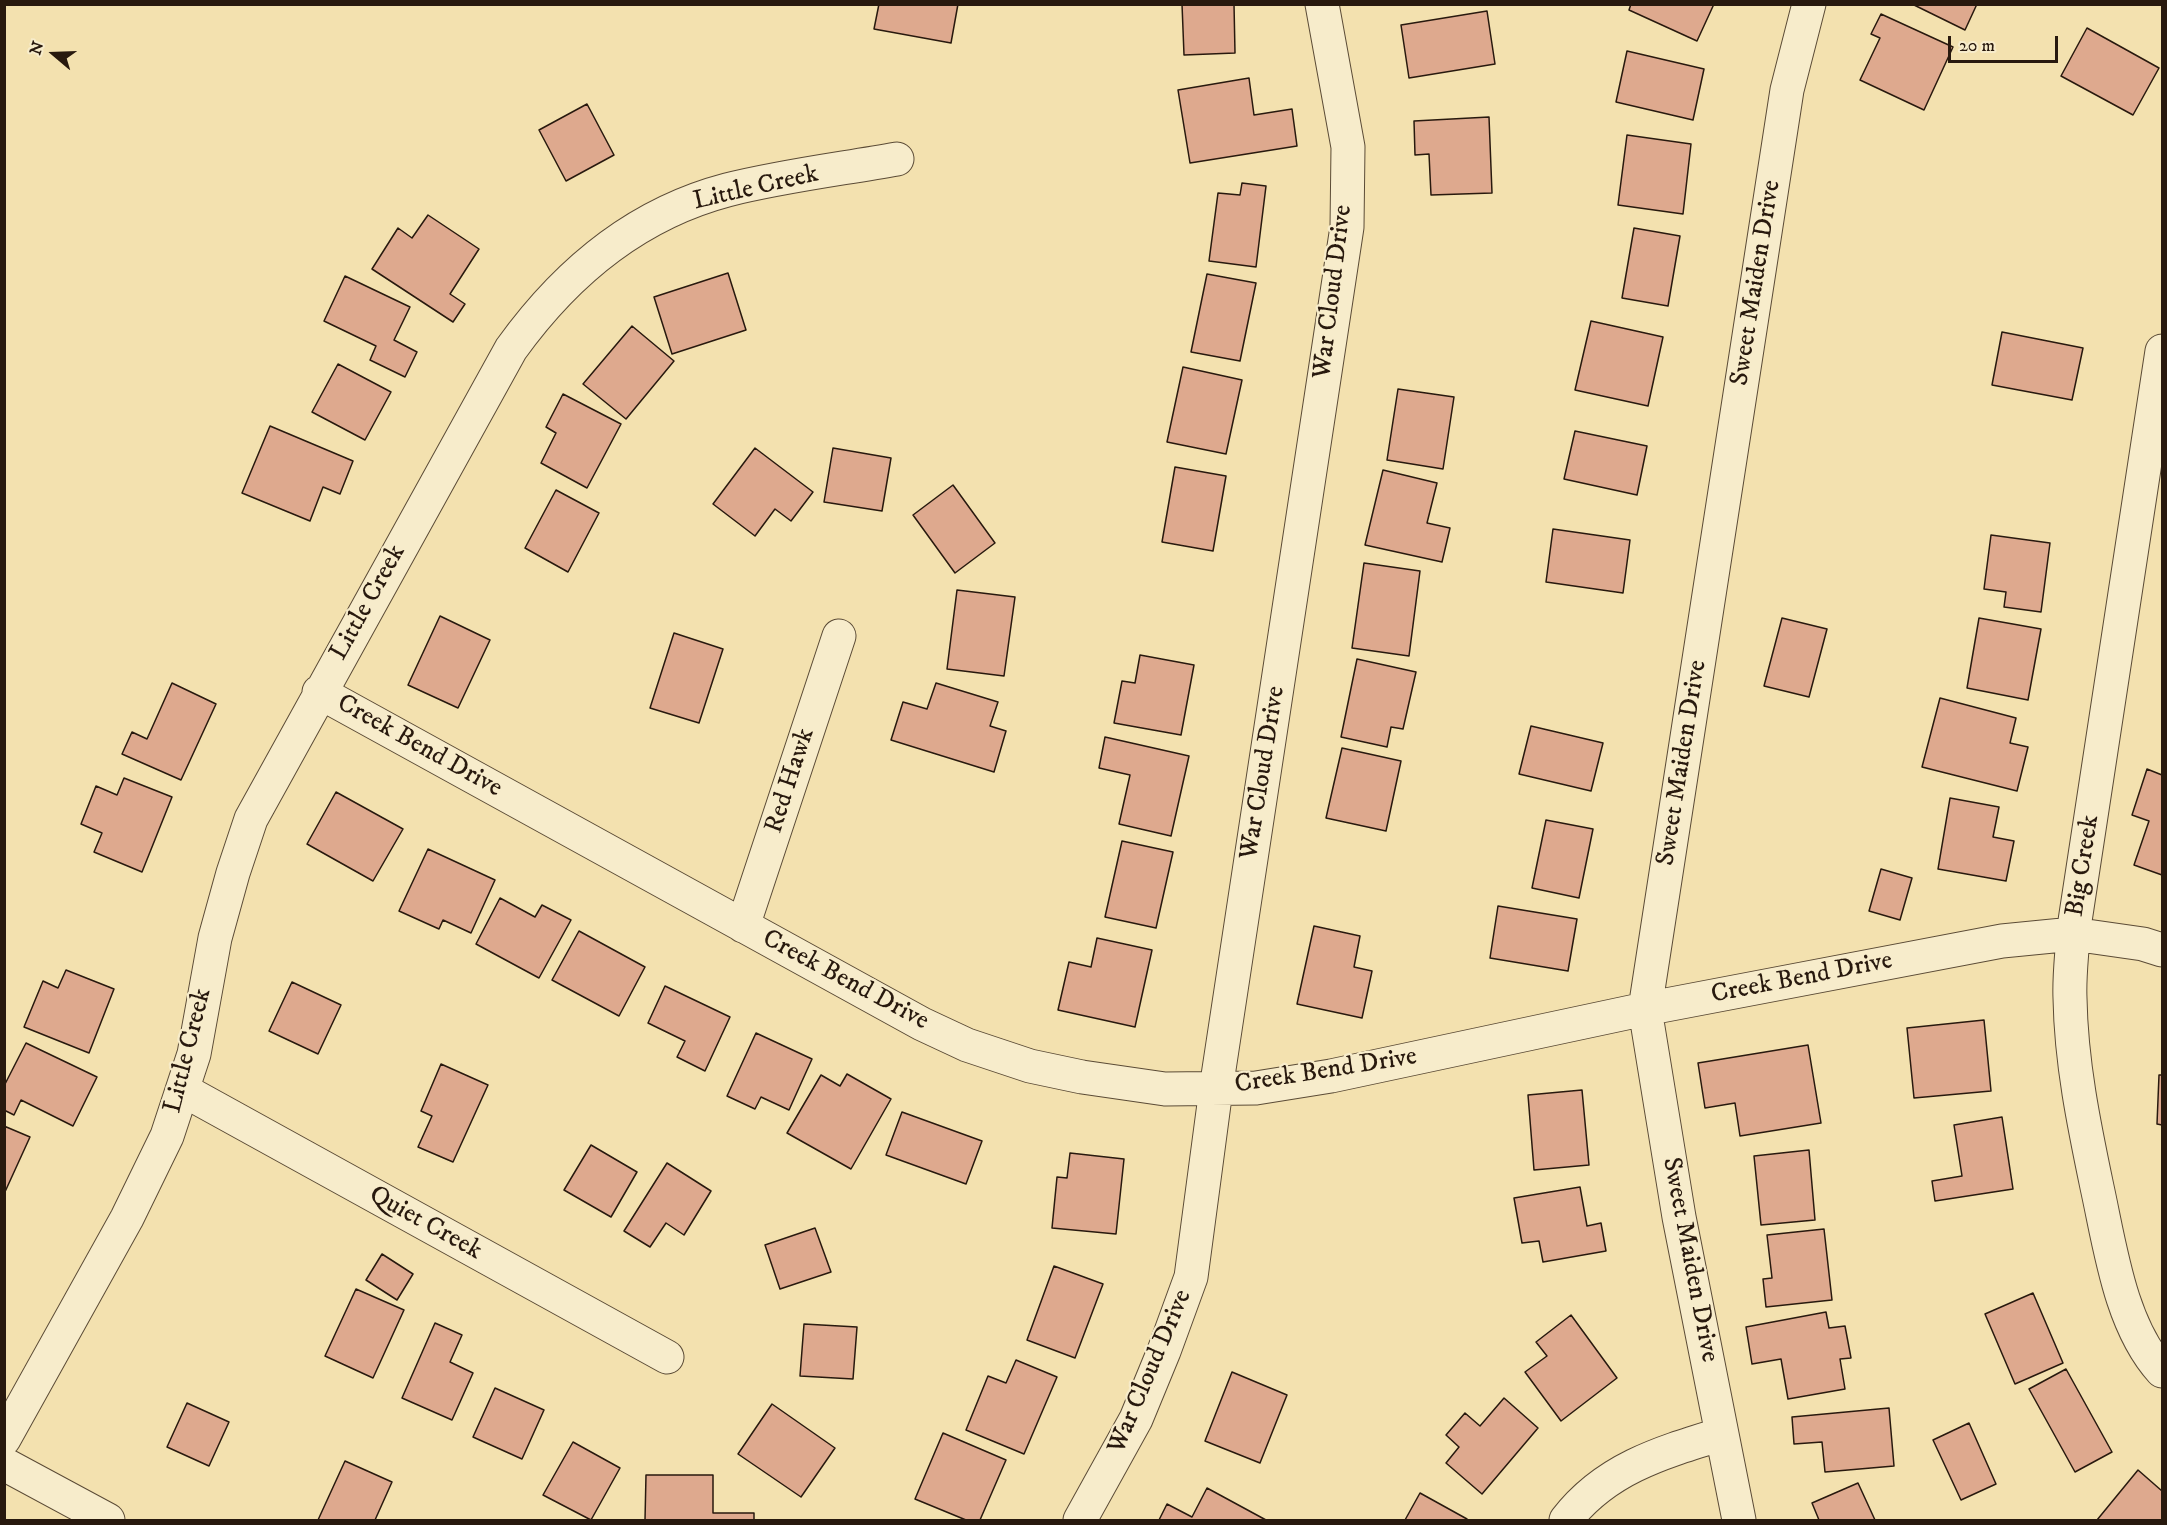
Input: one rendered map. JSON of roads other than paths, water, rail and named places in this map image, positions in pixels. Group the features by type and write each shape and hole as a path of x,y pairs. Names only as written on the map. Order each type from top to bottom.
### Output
{"street":[{"name":"War Cloud Drive","path":"1080,1521 1136,1419 1191,1277 1216,1089 1347,227 1348,147 1322,4"},
{"name":"Sweet Maiden Drive","path":"1739,1521 1679,1217 1645,1009 1787,90 1809,4"},
{"name":"Little Creek","path":"4,1439 127,1218 167,1136 194,1054 215,938 251,819 319,692 511,349 559,289 619,239 689,203 727,190 897,159"},
{"name":"Big Creek","path":"2163,351 2150,520 2073,934 2069,996 2073,1051 2081,1109 2115,1270 2136,1328 2154,1362 2163,1371"},
{"name":"Red Hawk","path":"743,926 839,636"},
{"name":"Creek Bend Drive","path":"319,692 922,1024 968,1045 1030,1066 1082,1077 1166,1089 1256,1088 1331,1076 1645,1009 2002,941 2073,934 2144,944 2163,950"},
{"name":"Quiet Creek","path":"183,1090 667,1357"},
{"path":"1566,1521 1591,1495 1627,1469 1651,1456 1722,1434"},
{"path":"4,1464 108,1521"}]}
